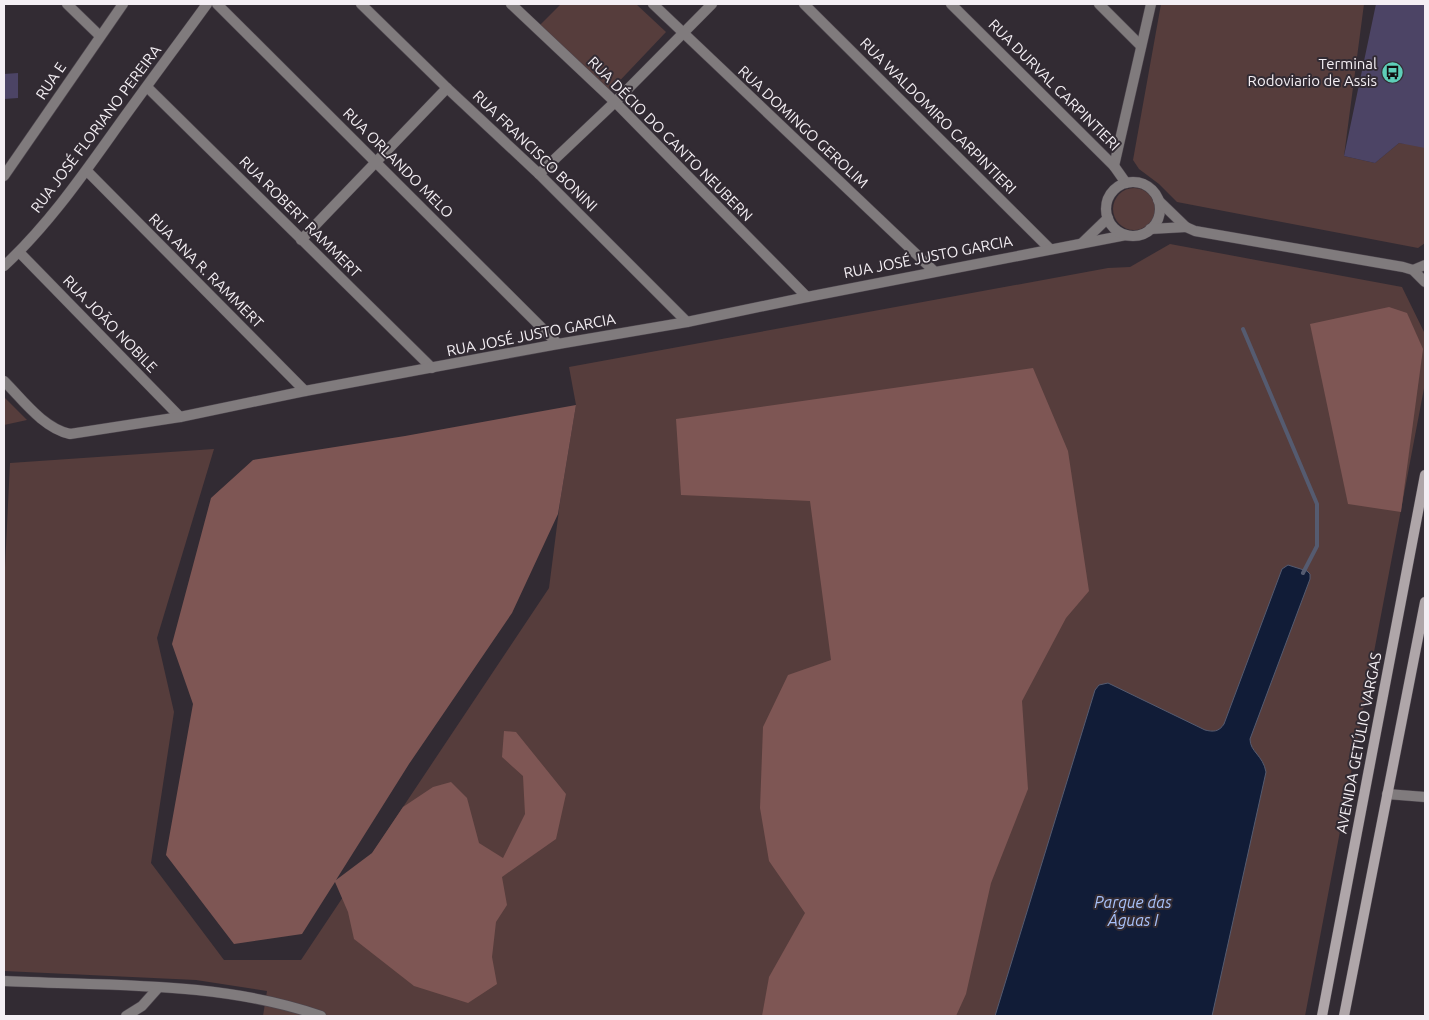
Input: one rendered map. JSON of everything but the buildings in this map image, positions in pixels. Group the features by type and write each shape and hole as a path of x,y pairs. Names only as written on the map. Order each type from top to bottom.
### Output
{"main road":[{"name":"AVENIDA GETÚLIO VARGAS","path":"1322,1016 1425,475"},
{"path":"1344,1016 1425,602"}],"street":[{"path":"67,4 100,36"},
{"name":"RUA E","path":"4,176 123,4"},
{"name":"RUA JOSÉ FLORIANO PEREIRA","path":"4,266 19,252 87,171 207,4"},
{"name":"RUA ORLANDO MELO","path":"217,4 558,344"},
{"name":"RUA FRANCISCO BONINI","path":"361,4 539,174 687,322"},
{"name":"RUA DÉCIO DO CANTO NEUBERN","path":"511,4 615,102 807,296"},
{"name":"RUA DOMINGO GEROLIM","path":"653,4 934,271"},
{"path":"539,174 615,102 712,4"},
{"name":"RUA WALDOMIRO CARPINTIERI","path":"804,4 1050,249"},
{"name":"RUA DURVAL CARPINTIERI","path":"951,4 1114,166 1126,183"},
{"path":"1099,4 1142,46"},
{"path":"1114,166 1151,4"},
{"name":"RUA ROBERT RAMMERT","path":"147,87 432,368"},
{"path":"301,240 447,88"},
{"name":"RUA ANA R. RAMMERT","path":"87,171 305,391"},
{"path":"1158,200 1159,215 1156,223 1143,234 1126,235 1118,231 1108,218 1107,200 1112,193 1118,187 1134,182 1149,187 1158,200 1186,227 1195,231 1404,267 1413,270 1425,282"},
{"path":"1082,244 1108,218"},
{"path":"1150,229 1186,227"},
{"name":"RUA JOSÉ JUSTO GARCIA","path":"4,381 49,425 59,432 70,434 180,417 305,391 687,322 807,296 1126,235"},
{"name":"RUA JOÃO NOBILE","path":"19,252 180,417"},
{"path":"1413,270 1425,265"},
{"path":"1387,794 1425,798"},
{"path":"4,981 198,989 257,999 321,1016"},
{"path":"126,1016 142,1006 158,988"}],"shaded area":[{"path":"561,4 636,4 666,32 610,91 540,25"},
{"path":"1161,4 1364,4 1344,156 1375,163 1399,143 1425,146 1425,243 1418,248 1177,202 1159,184 1139,169 1133,160"},
{"path":"1138,188 1146,191 1152,197 1155,209 1152,221 1146,227 1130,230 1122,227 1116,221 1113,205 1116,197 1122,191"},
{"path":"1170,244 1402,287 1425,334 1425,383 1305,1016 263,1016 267,991 196,980 4,971 4,588 10,463 214,449 157,638 174,712 151,863 224,960 301,960 549,588 560,502 576,405 569,367 1108,268 1130,267"},
{"path":"1389,307 1407,313 1423,349 1401,512 1348,504 1310,324"},
{"path":"1033,368 1068,451 1089,591 1066,618 1022,701 1028,789 991,883 966,994 956,1016 762,1016 769,977 805,913 769,861 760,808 763,727 788,675 831,660 810,501 681,495 676,419"},
{"path":"4,397 27,420 4,425"},
{"path":"576,405 558,514 512,613 409,764 336,880 372,853 403,807 433,787 451,782 467,798 479,843 503,858 525,814 523,776 502,757 504,731 516,732 566,794 556,839 502,877 507,905 496,922 492,957 497,984 468,1003 414,986 354,939 348,912 335,882 302,934 234,944 166,855 193,704 172,644 211,498 253,460 405,436"}],"water":[{"name":"Parque das Águas I","path":"1288,565 1307,571 1310,574 1310,579 1250,739 1252,747 1266,772 1212,1016 995,1016 1095,690 1099,685 1108,683 1205,730 1213,731 1220,729 1224,724 1282,569"}],"waterway":[{"path":"1243,329 1317,504 1317,546 1303,573"}],"place":[{"name":"Terminal Rodoviario de Assis","path":"1393,73"}]}
